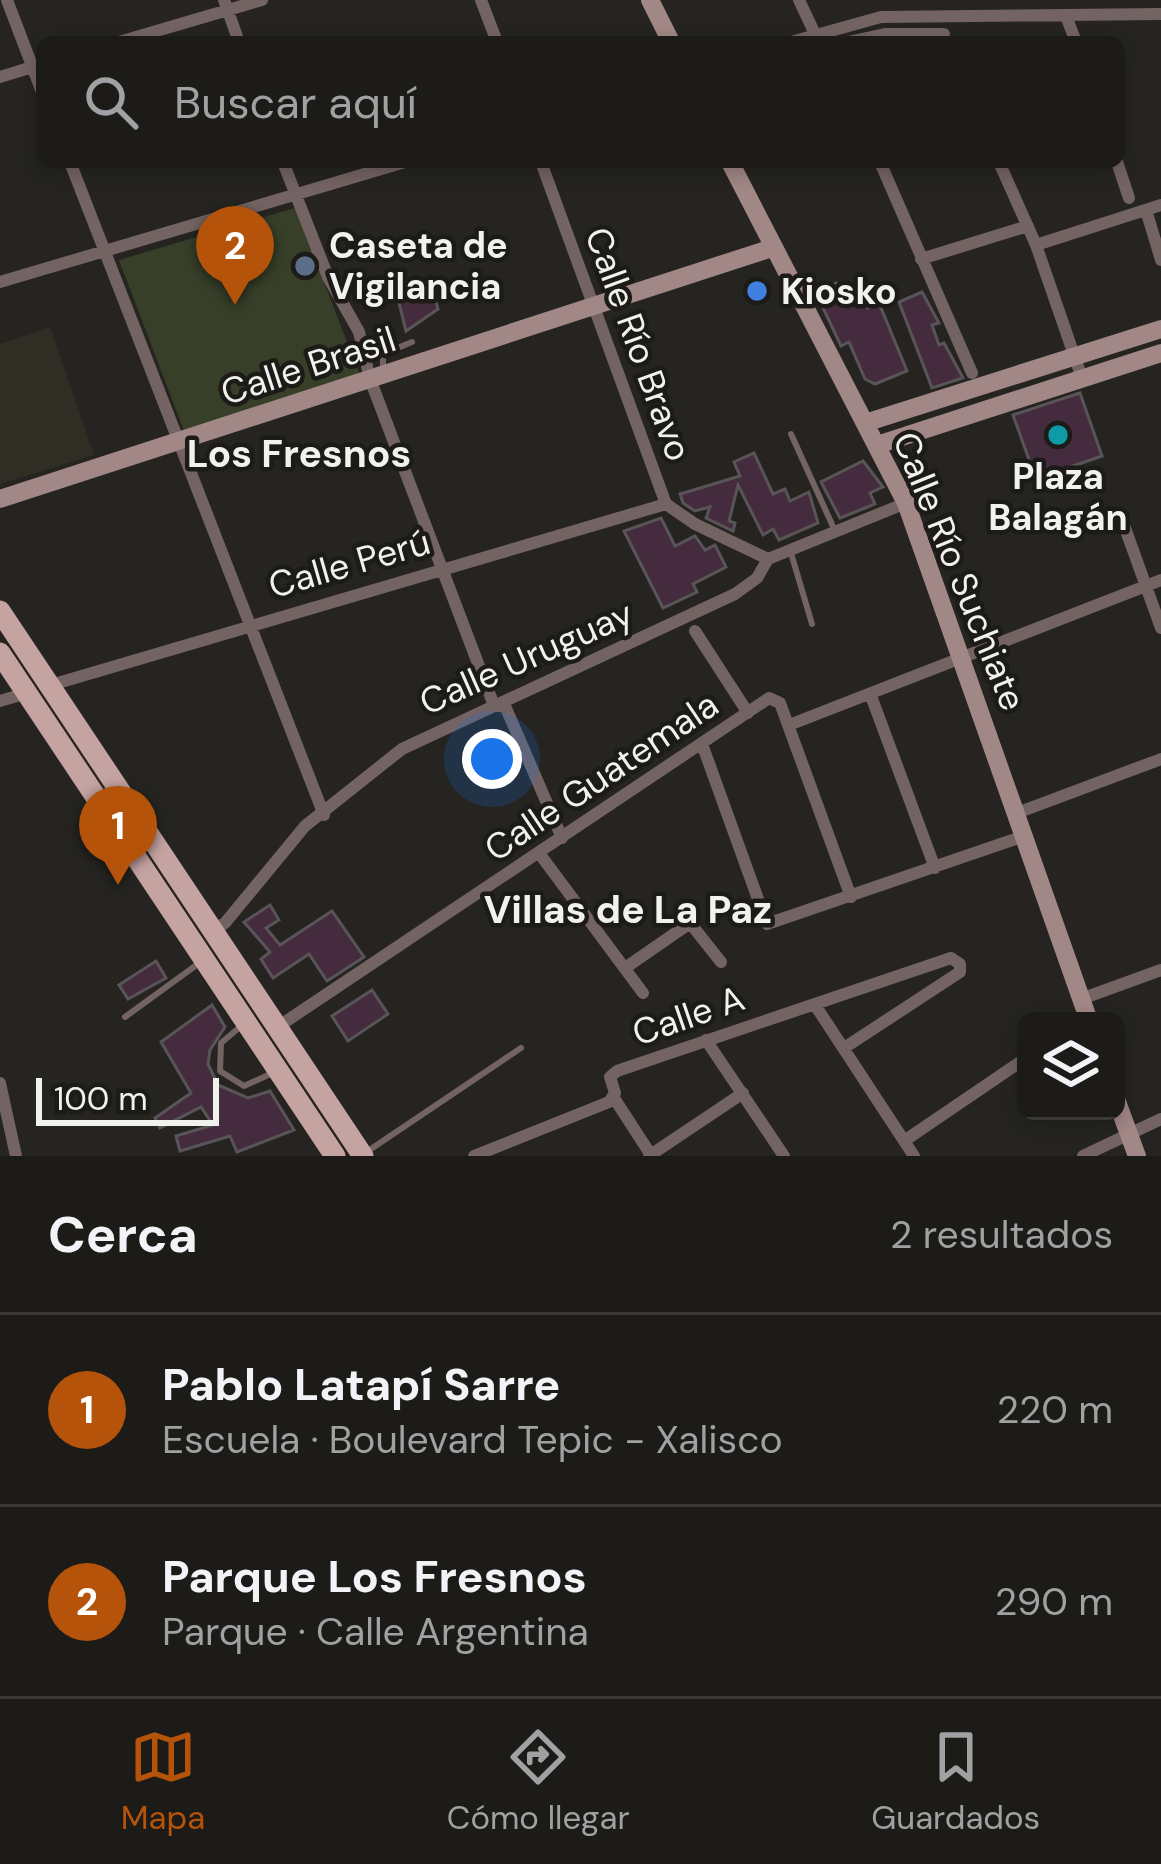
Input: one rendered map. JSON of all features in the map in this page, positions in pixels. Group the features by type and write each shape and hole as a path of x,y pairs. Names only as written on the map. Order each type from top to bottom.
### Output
{"main road":[{"path":"650,0 667,36"},
{"name":"Calle Río Suchiate","path":"733,168 906,503 1086,1012"},
{"name":"Calle Brasil","path":"0,499 772,248"},
{"path":"865,423 1161,328"},
{"path":"877,445 1161,353"},
{"path":"1024,372 1031,393"},
{"path":"0,611 308,1068 362,1156"},
{"path":"3,657 19,661 40,686 50,686"},
{"path":"3,657 329,1147 338,1138 352,1156"},
{"path":"27,693 50,703 85,753 101,761"},
{"path":"129,844 148,858 195,920 213,929"},
{"path":"248,1021 271,1024 294,1062 308,1068"},
{"path":"1123,1120 1137,1156"}],"street":[{"path":"7,0 36,64"},
{"path":"136,36 226,5 262,0"},
{"path":"481,0 495,36"},
{"path":"800,0 815,34"},
{"path":"913,0 915,17"},
{"path":"1014,0 1014,15"},
{"path":"226,5 237,36"},
{"path":"809,36 880,17 1161,14"},
{"path":"1066,16 1074,36"},
{"path":"940,18 944,36"},
{"path":"876,36 915,36"},
{"path":"0,76 36,66"},
{"path":"72,168 324,815"},
{"path":"285,168 328,277 359,332 377,377 440,567 494,703 506,708 562,838"},
{"path":"0,282 386,168"},
{"name":"Calle Río Bravo","path":"543,168 666,504 695,524 768,559"},
{"path":"883,168 972,373"},
{"path":"1002,168 1036,245 1082,377"},
{"path":"1119,168 1129,198"},
{"path":"1036,245 1161,205"},
{"path":"1146,210 1161,260"},
{"path":"921,259 1028,226"},
{"name":"Calle Uruguay","path":"213,929 225,923 294,837 402,748 735,594 757,578 768,559 906,503"},
{"name":"Calle Perú","path":"50,686 249,623 666,504"},
{"path":"1120,514 1161,628"},
{"path":"851,897 789,725 965,661 1161,580"},
{"path":"694,631 748,713"},
{"path":"0,701 27,693"},
{"path":"871,696 934,868"},
{"name":"Calle Guatemala","path":"280,1026 748,713 777,698 789,725"},
{"path":"702,744 767,924 1024,836"},
{"path":"1016,813 1161,759"},
{"path":"539,853 644,992"},
{"path":"625,968 690,923 721,962"},
{"name":"Calle A","path":"474,1156 614,1098 610,1082 617,1071 952,958 961,972 844,1048"},
{"path":"1081,999 1161,970"},
{"path":"815,1005 914,1156"},
{"path":"706,1040 784,1156"},
{"path":"904,1141 1017,1064"},
{"path":"0,1083 16,1156"},
{"path":"614,1098 650,1155 743,1094"},
{"path":"1083,1156 1161,1119"}],"lane":[{"path":"377,377 382,355 412,342"},
{"path":"791,434 835,531"},
{"path":"790,550 812,624"},
{"path":"125,1017 205,959"},
{"path":"248,1021 221,1043 220,1071 244,1086 280,1067"},
{"path":"362,1156 521,1048"}],"shaded area":[{"path":"50,327 94,455 0,484 0,344"}],"green space":[{"path":"295,208 360,375 184,431 119,260"}],"building":[{"path":"836,283 847,294 859,289 868,308 879,303 907,371 875,384 865,379 849,342 841,346 816,293"},
{"path":"396,291 434,295 438,309 406,331"},
{"path":"922,292 939,323 932,325 939,345 944,343 963,378 932,388 899,302"},
{"name":"Plaza Balagán","path":"1080,393 1102,456 1036,479 1013,415"},
{"path":"754,453 773,494 785,489 790,501 809,492 818,523 779,540 773,529 763,535 738,485 729,521 735,523 733,531 706,518 710,507 695,511 683,503 680,494 740,476 734,462"},
{"path":"863,461 883,487 870,493 875,504 840,518 821,482"},
{"path":"661,518 675,546 695,536 705,550 715,545 726,567 693,584 697,592 663,608 624,531"},
{"path":"270,905 279,920 266,928 280,945 332,911 364,957 327,981 309,954 273,978 261,959 270,952 244,922"},
{"path":"156,961 166,978 128,999 119,985"},
{"path":"372,990 388,1014 348,1041 332,1016"},
{"path":"212,1005 225,1027 210,1050 208,1064 218,1085 248,1098 270,1091 294,1130 237,1152 230,1136 180,1151 176,1136 213,1125 201,1107 160,1128 155,1118 191,1093 161,1042"}],"place":[{"name":"Caseta de Vigilancia","path":"305,266"},
{"name":"Kiosko","path":"757,291"},
{"name":"Parque Los Fresnos","path":"235,305"},
{"name":"Plaza Balagán","path":"1058,435"},
{"name":"Pablo Latapí Sarre","path":"118,885"}],"district":[{"name":"Los Fresnos","path":"299,453"},
{"name":"Villas de La Paz","path":"628,909"}]}
